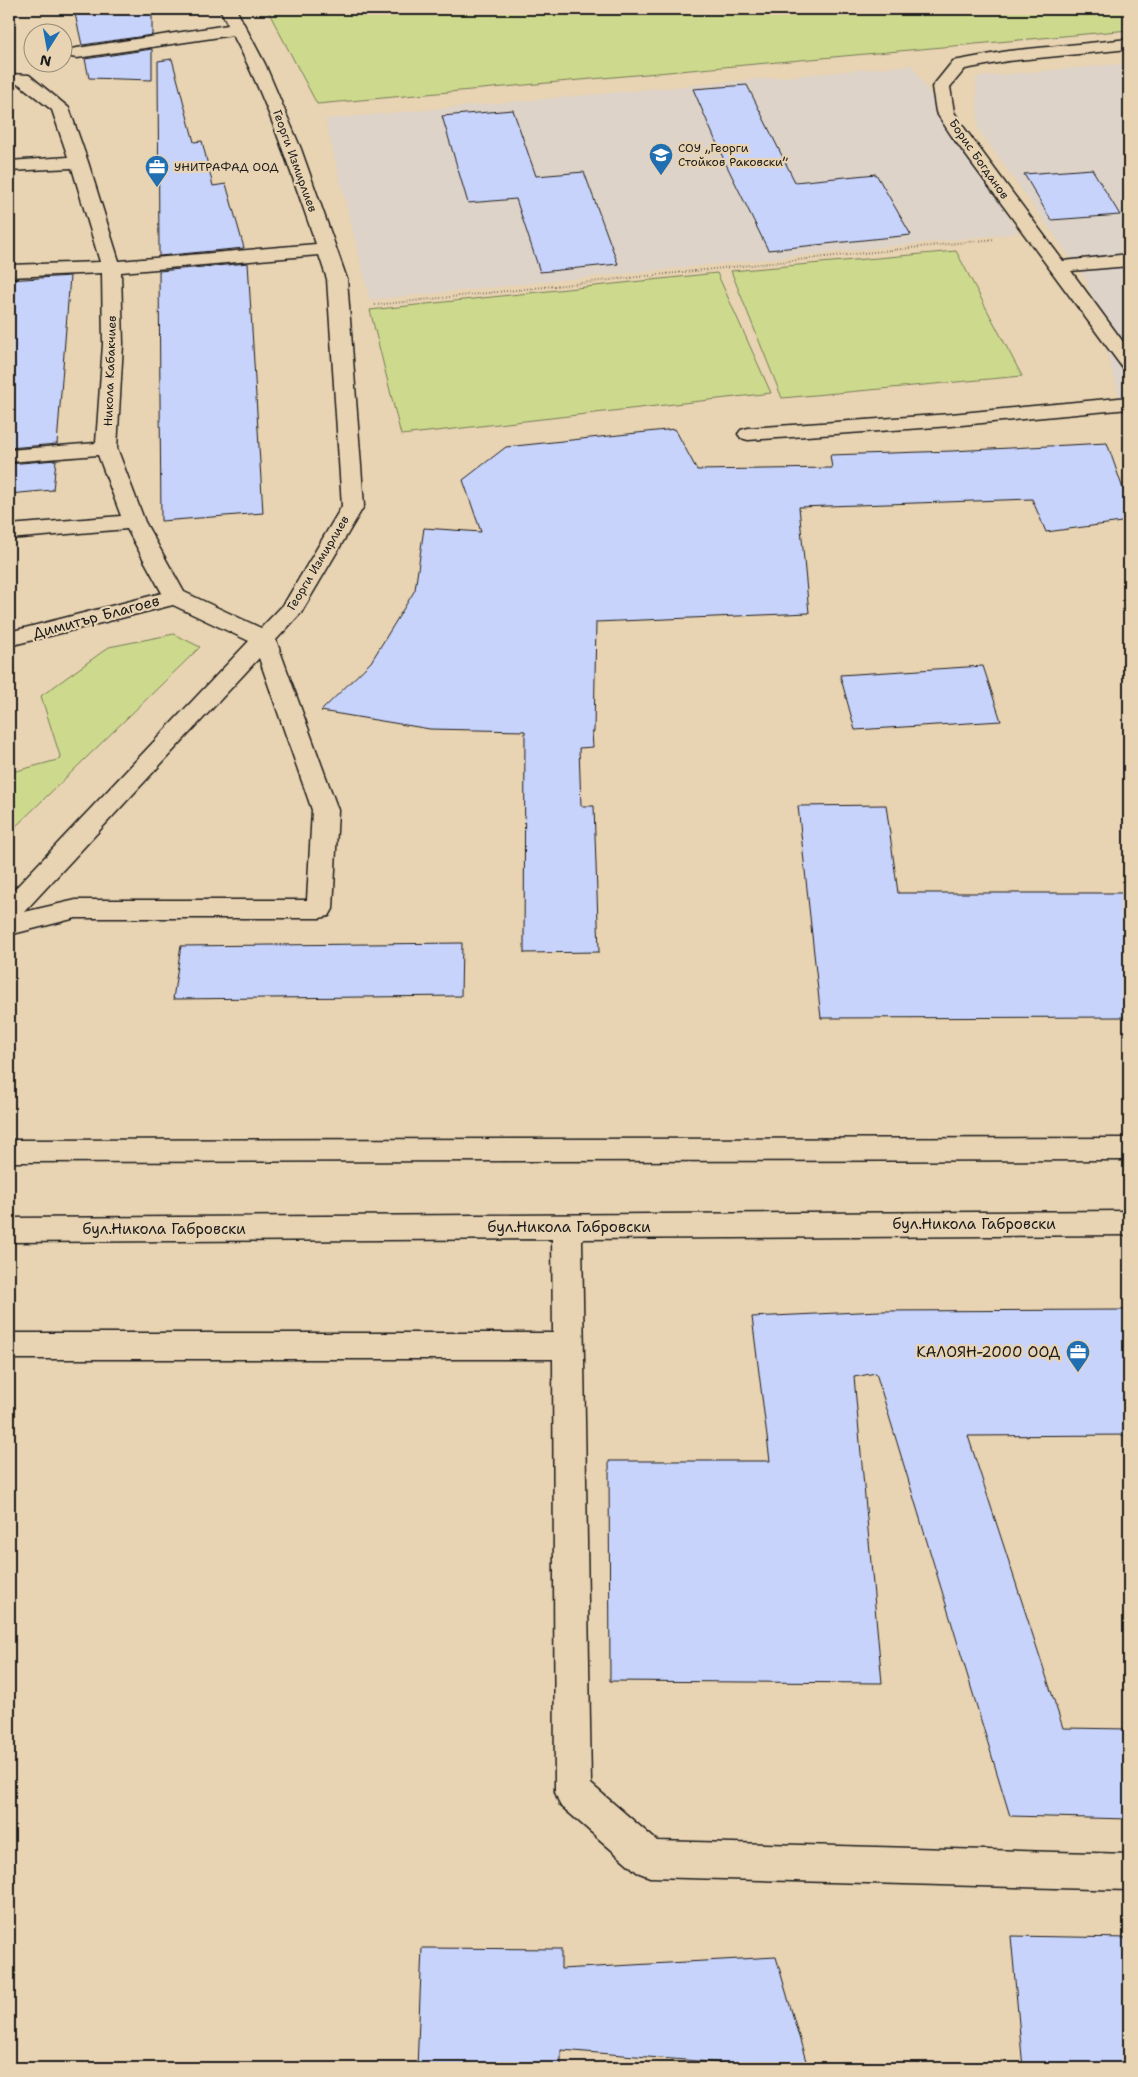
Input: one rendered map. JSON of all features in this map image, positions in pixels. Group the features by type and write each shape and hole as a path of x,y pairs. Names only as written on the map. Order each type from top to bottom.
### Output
{"street":[{"name":"Георги Измирлиев","path":"9,911 293,608 353,506 337,280 292,148 257,64 228,9"},
{"path":"77,53 238,29"},
{"name":"Борис Богданов","path":"1129,44 1008,56 959,65 940,87 945,112 957,131 1129,364"},
{"name":"Никола Кабакчиев","path":"9,79 24,79 60,108 78,162 111,267 113,344 106,448 134,522 175,597"},
{"path":"9,166 78,162"},
{"path":"9,271 111,267 327,249"},
{"path":"1057,267 1129,260"},
{"path":"748,434 951,420 1129,403"},
{"path":"9,456 106,448"},
{"path":"9,532 134,522"},
{"name":"Димитър Благоев","path":"9,639 175,597 264,640"},
{"path":"9,925 76,909 320,910 326,810 264,640"},
{"path":"9,1150 1129,1149"},
{"name":"бул.Никола Габровски","path":"9,1230 1129,1223"},
{"path":"567,1226 573,1792 650,1860 1129,1872"},
{"path":"9,1346 567,1346"}],"path":[{"path":"339,309 1033,235"}],"shaded area":[{"path":"1129,63 1129,417 1122,406 1087,281 978,129 976,77"},
{"name":"СОУ „Георги Стойков Раковски”","path":"912,65 1019,233 370,300 325,119"}],"green space":[{"path":"267,9 1129,9 1129,30 317,104"},
{"path":"956,251 1022,376 782,398 731,271"},
{"path":"717,273 771,393 401,435 370,310"},
{"path":"174,634 200,647 9,833 9,773 61,759 41,696 109,647"}],"building":[{"path":"152,10 152,35 82,45 75,14"},
{"path":"152,49 152,80 89,78 85,59"},
{"path":"172,59 194,142 202,141 213,186 226,184 244,248 159,256 158,61"},
{"path":"747,85 795,182 876,174 911,235 768,250 724,160 693,89"},
{"path":"513,110 536,176 584,172 618,264 540,272 516,199 468,203 442,116"},
{"path":"1092,169 1120,215 1051,220 1024,174"},
{"path":"248,263 263,513 161,521 159,271"},
{"path":"70,276 57,444 9,448 9,280"},
{"path":"675,429 697,470 832,468 830,455 1107,443 1129,506 1129,521 1046,532 1032,499 799,507 809,613 596,622 593,747 579,748 581,806 594,806 599,952 524,953 525,731 430,729 321,711 371,662 415,590 424,528 481,532 463,480 506,447"},
{"path":"56,460 53,490 9,494 9,464"},
{"path":"983,666 1001,721 855,730 840,675"},
{"path":"886,805 898,893 1129,893 1129,1017 821,1018 798,806"},
{"path":"462,943 461,996 173,999 181,946"},
{"path":"1129,1310 1129,1435 968,1436 1063,1728 1129,1729 1129,1819 1010,1816 876,1373 854,1377 882,1683 610,1681 609,1461 770,1461 752,1317 880,1311"},
{"path":"1011,1936 1129,1938 1129,2068 1023,2068"},
{"path":"422,1948 561,1949 561,1969 776,1957 808,2068 747,2068 747,2065 561,2050 561,2068 417,2068"}],"place":[{"name":"СОУ „Георги Стойков Раковски”","path":"661,176"},
{"name":"УНИТРАФАД ООД","path":"157,188"},
{"name":"КАЛОЯН-2000 ООД","path":"1078,1373"}]}
